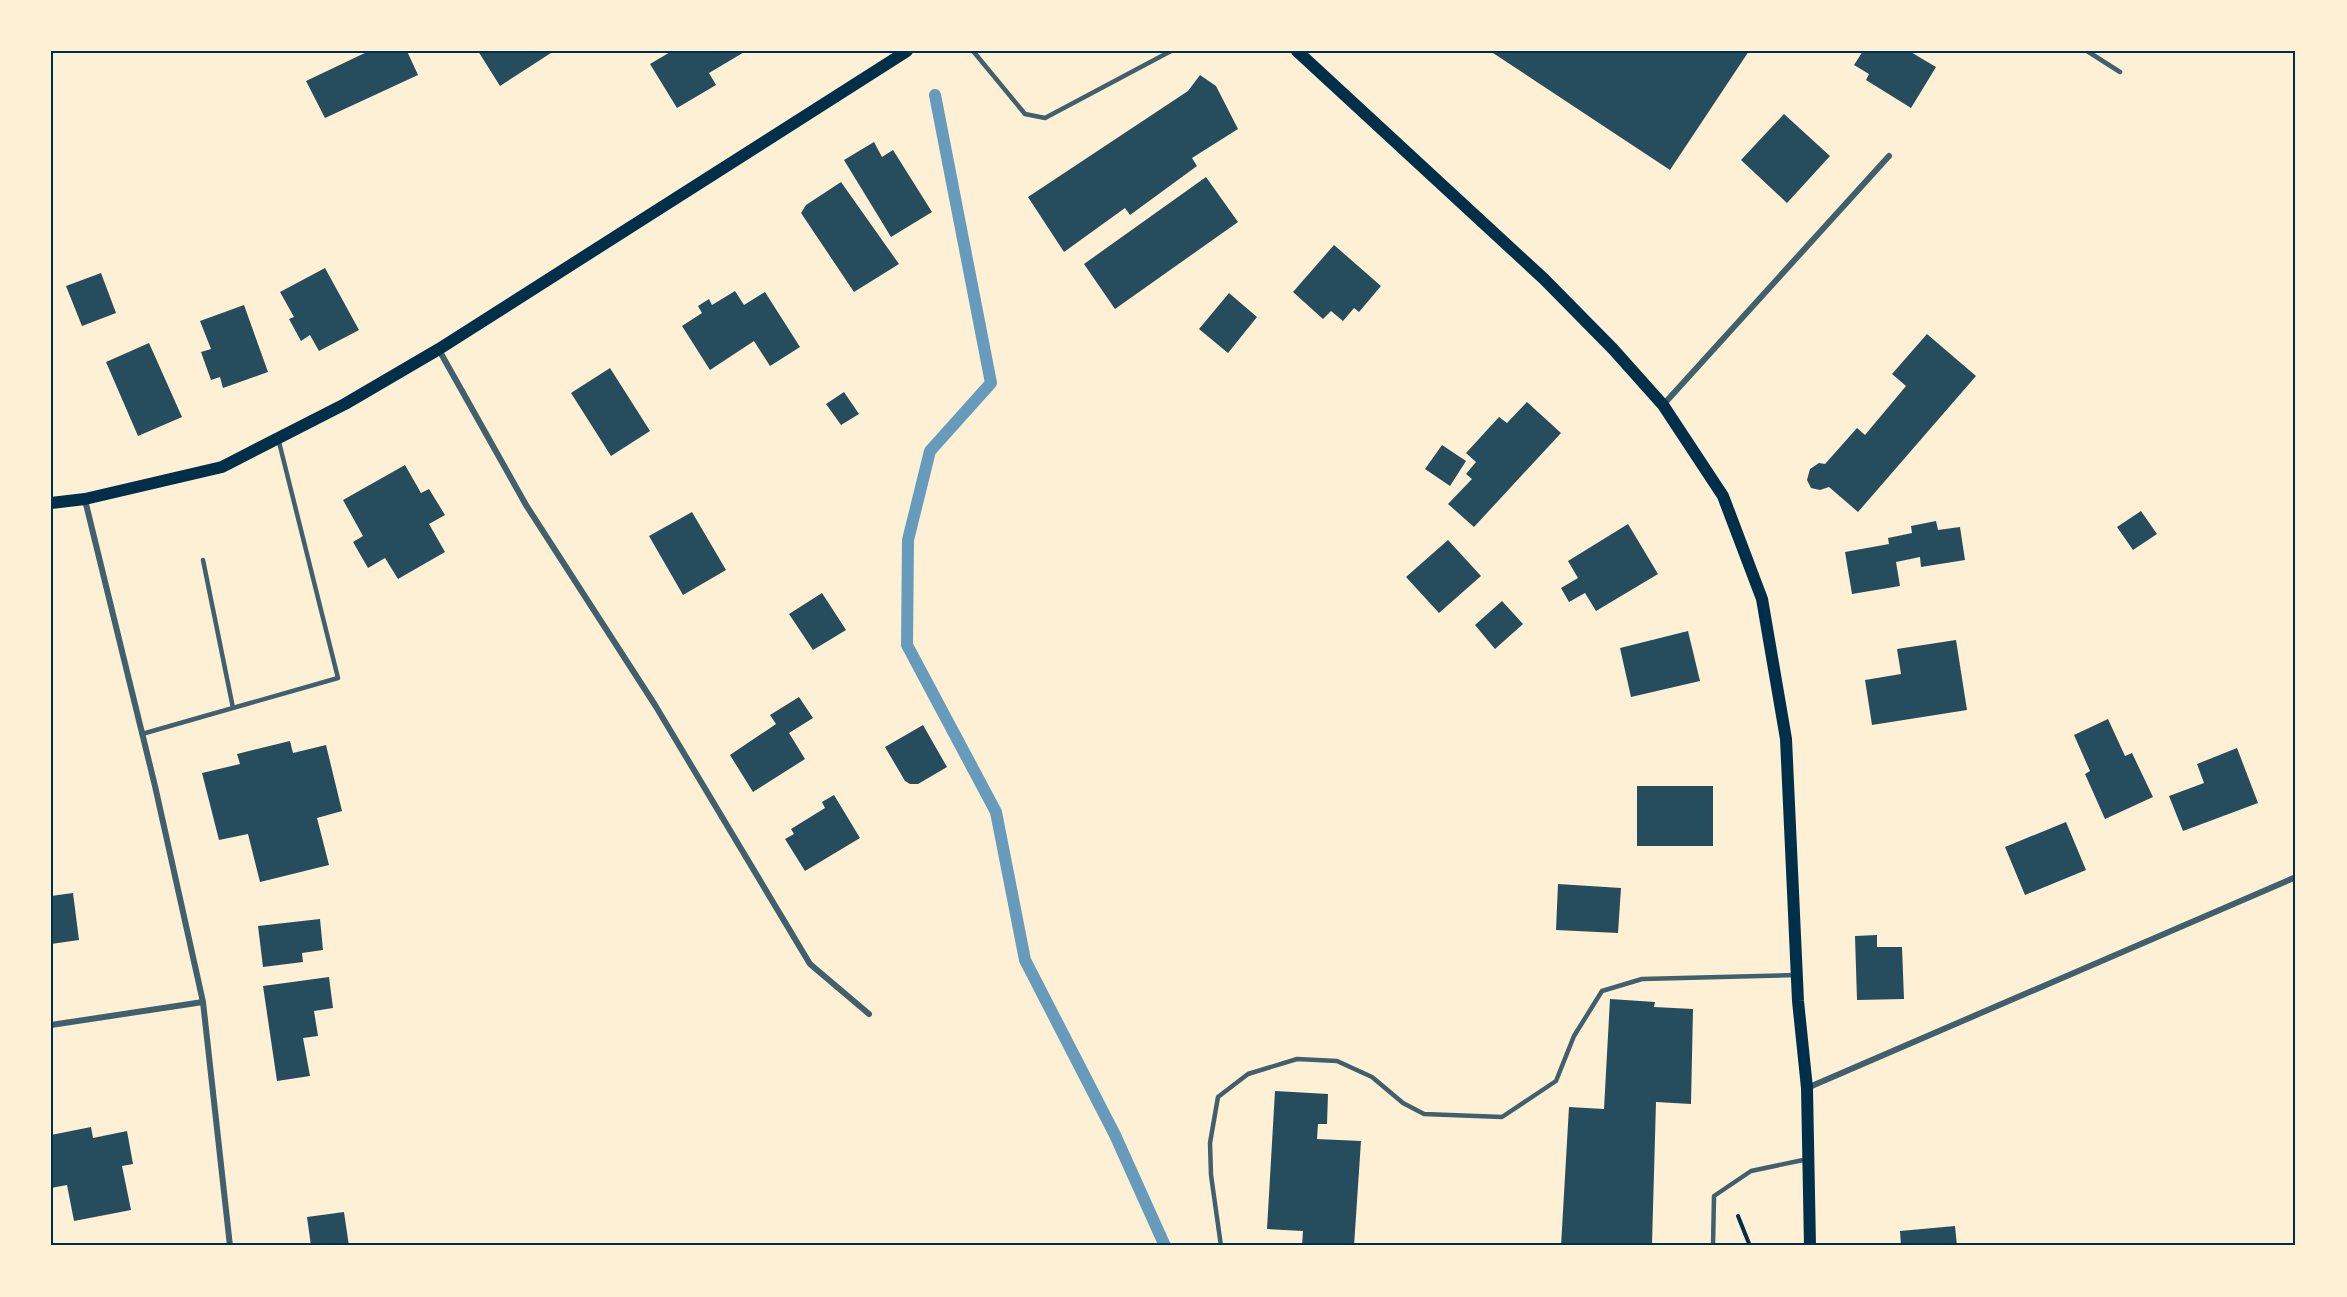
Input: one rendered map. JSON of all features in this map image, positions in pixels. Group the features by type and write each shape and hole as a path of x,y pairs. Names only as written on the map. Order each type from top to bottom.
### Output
{"main road":[{"path":"51,503 85,499 222,467 345,404 439,349 907,51"},
{"path":"1298,51 1544,279 1613,349 1663,405 1723,496 1762,599 1786,739 1797,975 1807,1088 1810,1246"}],"street":[{"path":"1663,405 1889,156"},
{"path":"439,349 526,505 655,705 810,964 869,1014"},
{"path":"85,499 142,734 203,1002 230,1246"},
{"path":"1807,1088 2296,877"},
{"path":"51,1025 203,1002"}],"lane":[{"path":"973,51 1025,114 1046,118 1171,51"},
{"path":"2087,51 2120,72"},
{"path":"142,734 338,678 278,438"},
{"path":"203,560 233,708"},
{"path":"1221,1246 1212,1187 1210,1143 1218,1097 1248,1074 1297,1059 1337,1062 1372,1077 1403,1103 1424,1114 1502,1117 1556,1081 1574,1036 1602,991 1642,979 1797,975"},
{"path":"1713,1246 1714,1196 1751,1171 1808,1159"}],"path":[{"path":"1735,1208 1750,1246"}],"building":[{"path":"369,51 407,51 418,75 325,118 306,81"},
{"path":"478,51 554,51 500,86"},
{"path":"672,51 746,51 709,73 716,85 677,108 650,64"},
{"path":"1490,51 1749,51 1670,170"},
{"path":"1863,51 1909,51 1936,67 1911,108 1866,80 1869,74 1854,65"},
{"path":"1200,75 1216,86 1238,129 1192,158 1197,166 1130,215 1125,208 1064,252 1028,197 1188,91"},
{"path":"1784,114 1830,156 1787,203 1741,160"},
{"path":"874,142 882,157 893,150 932,212 891,237 844,160"},
{"path":"1206,177 1238,222 1115,309 1084,264"},
{"path":"841,182 899,264 854,292 801,213 806,205"},
{"path":"1334,245 1381,286 1359,312 1354,308 1343,321 1331,311 1323,319 1293,292"},
{"path":"325,268 359,330 319,351 310,335 301,341 289,319 294,317 280,292"},
{"path":"101,273 116,313 82,326 66,286"},
{"path":"735,291 744,305 765,292 800,347 770,366 754,341 710,370 682,326 702,313 698,306 709,299 712,305"},
{"path":"1229,293 1257,317 1228,353 1199,329"},
{"path":"244,305 268,372 223,388 220,377 211,380 201,352 211,349 200,321"},
{"path":"1927,334 1976,376 1858,512 1829,487 1820,490 1811,488 1807,480 1810,469 1819,463 1825,464 1857,428 1865,435 1906,386 1892,374"},
{"path":"149,343 182,417 138,436 106,362"},
{"path":"610,368 650,431 611,456 571,393"},
{"path":"844,392 859,414 841,425 826,404"},
{"path":"1527,402 1561,433 1474,527 1448,504 1472,479 1466,474 1476,462 1466,453 1499,417 1507,423"},
{"path":"1442,445 1466,461 1450,486 1425,469"},
{"path":"405,465 421,493 429,489 445,515 429,524 445,552 398,579 385,558 368,568 353,542 363,536 343,500"},
{"path":"2141,511 2157,534 2133,550 2117,527"},
{"path":"692,512 726,570 683,595 649,536"},
{"path":"1936,521 1938,530 1960,527 1965,560 1921,567 1920,557 1896,562 1900,586 1852,594 1845,552 1889,544 1888,538 1912,533 1911,526"},
{"path":"1628,524 1658,574 1596,611 1585,593 1569,602 1561,588 1578,578 1568,561"},
{"path":"1448,540 1481,576 1439,613 1406,577"},
{"path":"822,593 846,630 813,650 789,614"},
{"path":"1502,601 1523,624 1495,649 1475,625"},
{"path":"1688,631 1700,681 1631,697 1620,648"},
{"path":"1956,640 1967,710 1872,725 1865,680 1901,674 1897,649"},
{"path":"799,697 813,718 789,733 805,759 753,792 730,755 776,724 770,715"},
{"path":"2108,719 2125,756 2132,753 2153,797 2105,819 2085,774 2090,771 2074,735"},
{"path":"923,725 947,767 918,784 910,784 905,781 885,747"},
{"path":"290,741 293,753 326,745 342,811 317,818 329,865 260,882 248,834 219,840 202,773 240,764 237,754"},
{"path":"2237,748 2258,803 2183,831 2169,796 2204,783 2197,764"},
{"path":"1637,786 1713,786 1713,846 1637,846"},
{"path":"834,795 860,838 805,871 785,839 794,834 791,829 825,808 822,802"},
{"path":"2066,822 2086,870 2025,895 2005,847"},
{"path":"1558,884 1621,888 1618,933 1556,930"},
{"path":"73,893 79,940 51,944 51,896"},
{"path":"320,919 323,950 302,953 303,962 263,967 258,926"},
{"path":"1877,935 1877,947 1902,947 1904,999 1857,1000 1855,936"},
{"path":"329,977 333,1008 314,1011 318,1036 303,1038 310,1076 277,1081 263,986"},
{"path":"1610,999 1655,1002 1654,1007 1693,1009 1691,1104 1656,1102 1652,1244 1658,1246 1561,1246 1569,1107 1604,1109"},
{"path":"1275,1091 1328,1094 1327,1124 1318,1124 1317,1139 1361,1141 1354,1246 1302,1246 1303,1231 1267,1229"},
{"path":"91,1127 93,1138 127,1131 133,1164 122,1166 131,1210 74,1221 67,1185 51,1188 51,1135"},
{"path":"344,1212 349,1246 311,1246 307,1217"},
{"path":"1955,1226 1957,1246 1901,1246 1900,1231"}],"waterway":[{"path":"935,95 991,383 930,451 908,540 907,645 996,812 1025,960 1115,1135 1165,1246"}]}
